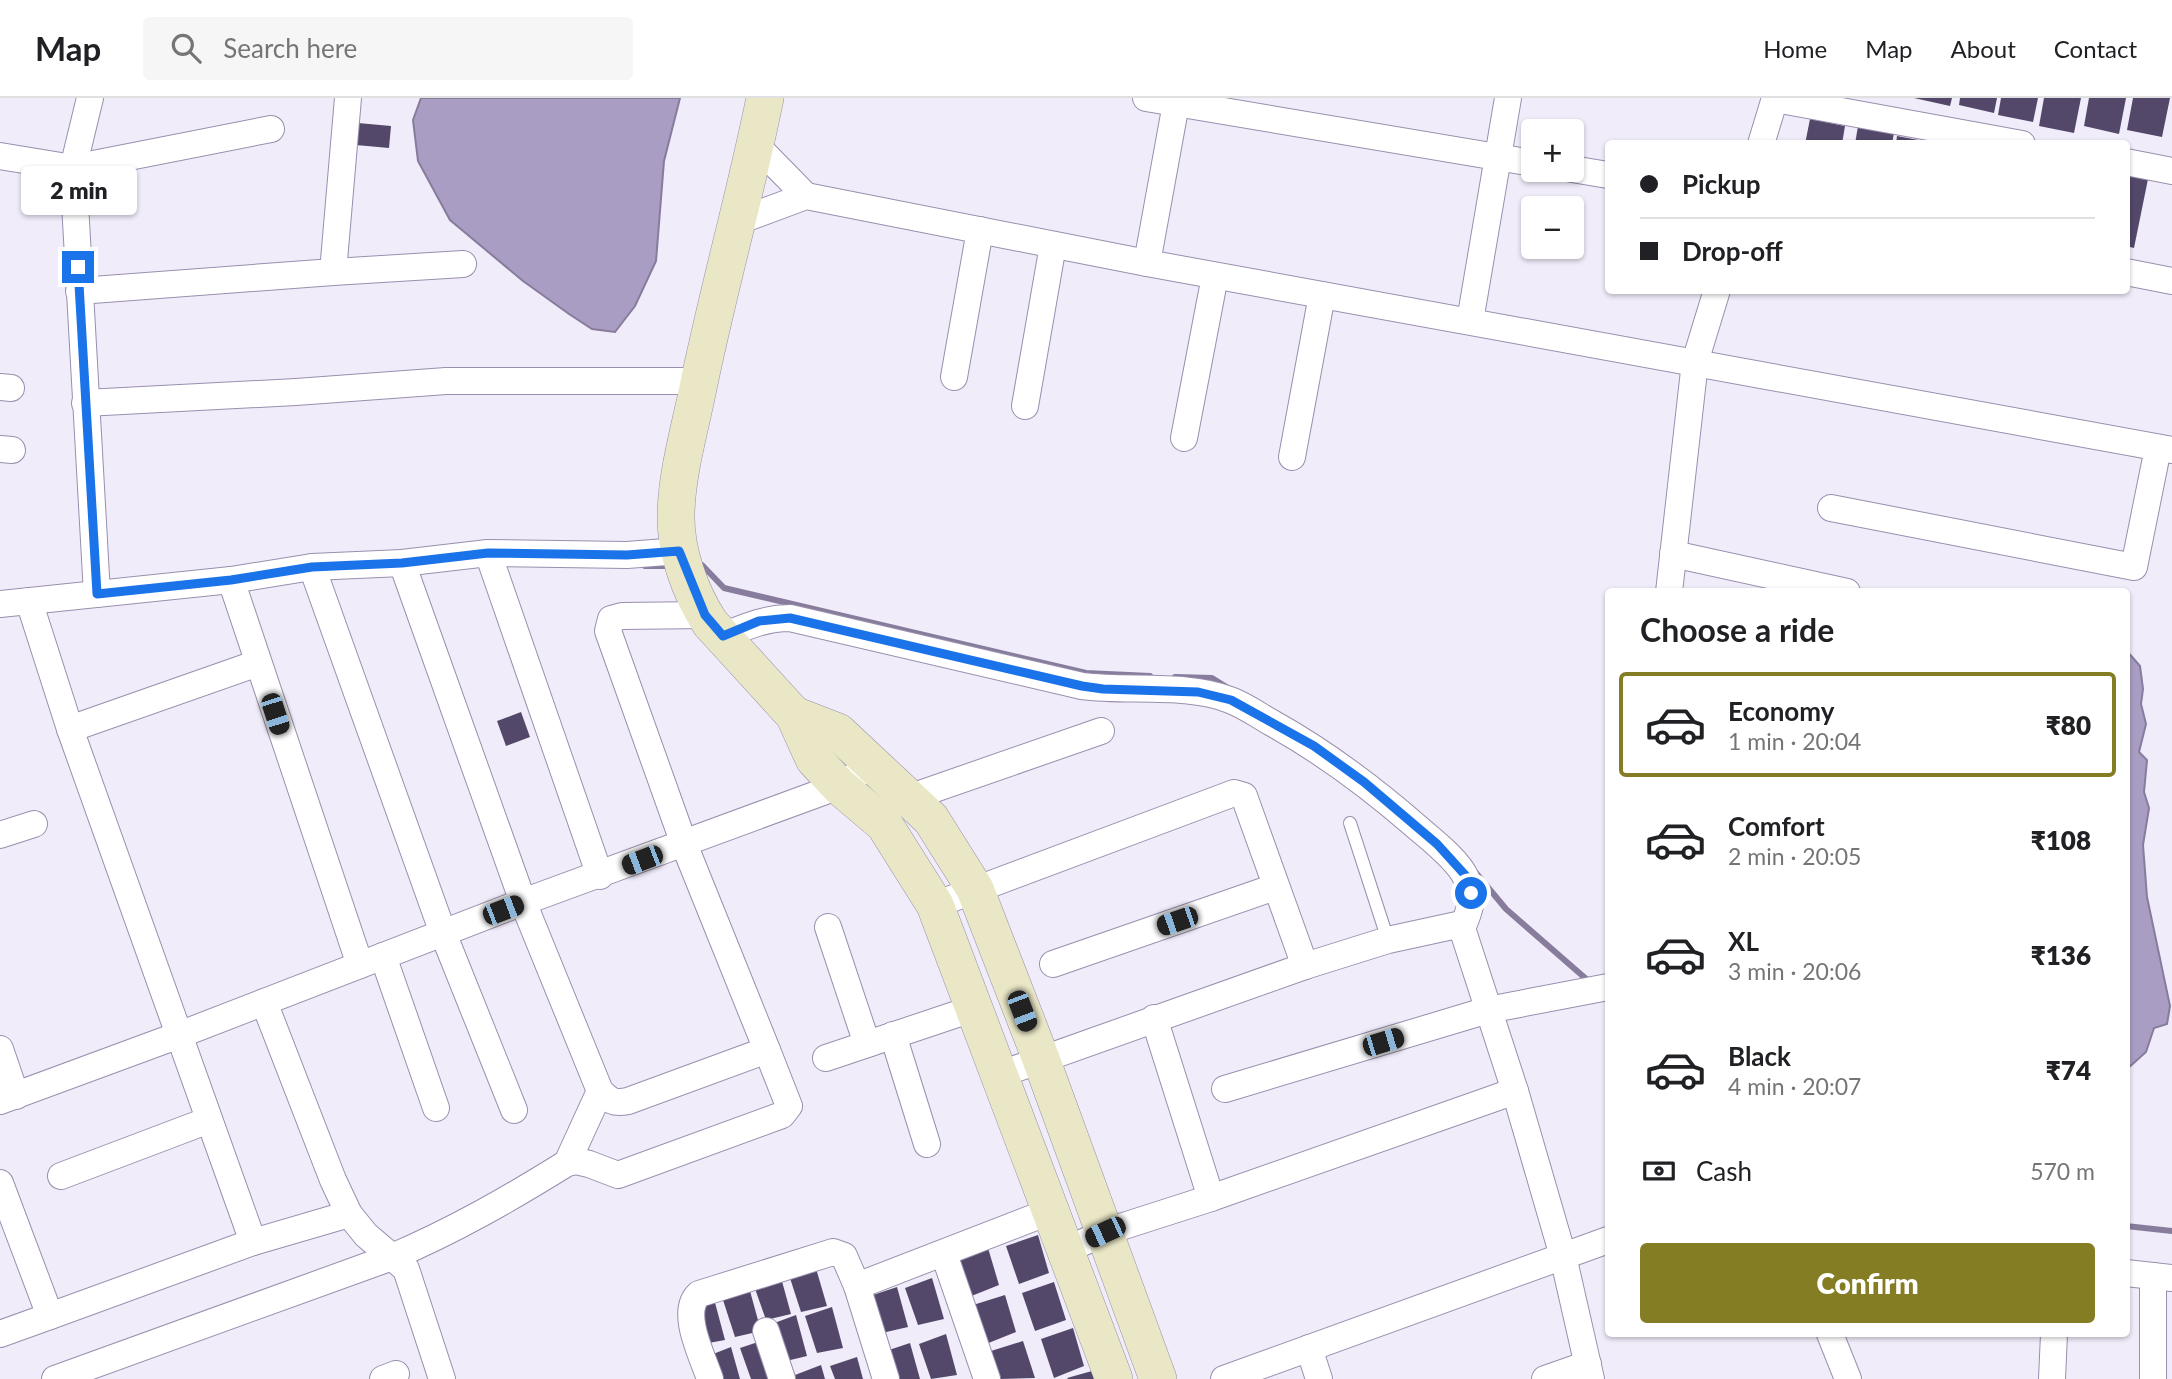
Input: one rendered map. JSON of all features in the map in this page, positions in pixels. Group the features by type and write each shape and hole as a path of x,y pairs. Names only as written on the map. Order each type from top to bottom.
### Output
{"street":[{"path":"90,98 73,168 97,594"},
{"path":"333,272 348,98"},
{"path":"765,98 682,464 676,513 681,556 710,621 794,715 814,759 839,786 884,824 936,905 1068,1250 1114,1379"},
{"path":"1146,98 1521,161"},
{"path":"1470,321 1508,98"},
{"path":"1762,140 1775,98 2001,140"},
{"path":"1146,263 1176,101"},
{"path":"0,156 73,168 271,129"},
{"path":"755,144 806,196"},
{"path":"2130,163 2172,171"},
{"path":"1584,171 1605,175"},
{"path":"736,222 806,196 1146,263 2165,449 2134,567 1831,508"},
{"path":"954,377 980,230"},
{"path":"1025,406 1053,245"},
{"path":"79,291 463,264"},
{"path":"2130,273 2172,281"},
{"path":"1184,438 1215,275"},
{"path":"1669,588 1695,362 1716,294"},
{"path":"1292,457 1322,295"},
{"path":"85,403 446,381 699,381"},
{"path":"0,604 231,580 312,567 402,563 488,553 681,556"},
{"path":"488,553 600,876"},
{"path":"1673,554 1829,588"},
{"path":"402,563 523,902 600,1091 610,1102 628,1101 766,1049"},
{"path":"312,567 443,933 514,1110"},
{"path":"231,580 258,663 371,960 436,1108"},
{"path":"29,601 70,729 253,1242"},
{"path":"55,1379 392,1256 465,1224 567,1163 576,1161 589,1164 618,1175 782,1115 789,1105 684,844 607,631 611,619 622,616 710,621 790,618 1082,686 1198,692 1231,700 1314,746 1364,782 1437,844 1466,876 1471,893 1471,910 1462,928 1515,1091 1563,1256 1589,1371 1545,1379"},
{"path":"70,729 258,663"},
{"path":"794,715 838,732 931,819 975,889 1041,1059 1157,1379"},
{"path":"870,812 1101,731"},
{"path":"0,1049 8,1099 523,902 600,876 839,786 873,764"},
{"path":"936,905 1234,793 1244,796 1305,966"},
{"path":"0,835 34,824"},
{"path":"1053,964 1275,887"},
{"path":"1001,1074 1305,966 1388,940 1452,925 1462,928"},
{"path":"828,928 867,1044"},
{"path":"1225,1089 1488,1010 1605,988"},
{"path":"264,1002 333,1181 349,1214 366,1235 406,1269 442,1379"},
{"path":"826,1058 975,1008"},
{"path":"1154,1018 1211,1198"},
{"path":"893,1035 927,1144"},
{"path":"567,1163 600,1091"},
{"path":"1068,1250 1105,1232 1211,1198 1515,1091"},
{"path":"61,1176 209,1120"},
{"path":"0,1183 8,1226 50,1316"},
{"path":"858,1286 1051,1210"},
{"path":"0,1334 253,1242 349,1214"},
{"path":"1224,1379 1605,1241"},
{"path":"710,1379 690,1317 690,1307 699,1294 833,1252 844,1256 858,1286 886,1379"},
{"path":"944,1254 987,1379"},
{"path":"2130,1273 2163,1277 2153,1379"},
{"path":"766,1331 782,1379"},
{"path":"1831,1337 1848,1379"},
{"path":"2052,1379 2054,1337"},
{"path":"1309,1348 1319,1379"}],"lane":[{"path":"1350,823 1388,940"}],"shaded area":[{"path":"421,98 680,98 664,161 656,261 635,306 615,332 592,329 569,314 523,281 450,220 418,161 413,120"},
{"path":"2130,655 2140,666 2143,689 2141,704 2146,724 2139,752 2147,760 2144,792 2149,808 2143,845 2147,897 2170,1006 2167,1024 2154,1028 2146,1052 2130,1066"}],"building":[{"path":"1914,98 1952,98 1950,106"},
{"path":"1960,98 1997,98 1994,113 1959,105"},
{"path":"2001,98 2038,98 2033,122 1998,115"},
{"path":"2044,98 2081,98 2074,133 2039,126"},
{"path":"2089,98 2126,98 2119,134 2084,126"},
{"path":"2133,98 2170,98 2162,137 2127,130"},
{"path":"1810,119 1845,126 1843,140 1806,140"},
{"path":"347,122 391,126 389,148 345,144"},
{"path":"1858,126 1894,133 1893,140 1856,140"},
{"path":"1897,136 1918,140 1896,140"},
{"path":"2130,176 2148,179 2134,248 2130,247"},
{"path":"521,712 530,737 506,746 497,721"},
{"path":"1038,1235 1049,1273 1019,1284 1006,1246"},
{"path":"988,1248 999,1285 969,1297 956,1258"},
{"path":"815,1265 827,1306 801,1312 789,1275"},
{"path":"780,1274 791,1314 766,1320 753,1283"},
{"path":"932,1278 944,1319 918,1325 905,1288"},
{"path":"1054,1282 1066,1320 1035,1331 1022,1293"},
{"path":"897,1287 908,1327 882,1333 870,1296"},
{"path":"750,1291 761,1331 735,1337 723,1300"},
{"path":"1005,1295 1016,1332 986,1344 973,1305"},
{"path":"714,1299 725,1340 703,1344 691,1308"},
{"path":"832,1307 843,1348 817,1353 805,1316"},
{"path":"796,1315 807,1356 782,1362 769,1325"},
{"path":"1073,1328 1084,1366 1054,1378 1041,1339"},
{"path":"946,1334 957,1375 931,1379 919,1344"},
{"path":"767,1339 778,1379 751,1379 740,1348"},
{"path":"1023,1341 1035,1378 1000,1379 991,1351"},
{"path":"910,1343 920,1379 893,1379 883,1352"},
{"path":"731,1347 740,1379 715,1379 708,1356"},
{"path":"857,1357 863,1379 835,1379 830,1366"},
{"path":"821,1365 825,1379 796,1379 795,1375"},
{"path":"1092,1371 1095,1379 1067,1378"}],"waterway":[{"path":"697,565 702,565 724,588 1086,673 1150,676"},
{"path":"645,566 673,566"},
{"path":"1175,677 1212,678 1228,688"},
{"path":"1476,873 1506,909 1592,984"},
{"path":"2130,1226 2172,1231"}],"route":[{"path":"78,267 97,594 231,580 312,567 402,563 488,553 627,555 679,551 705,615 723,636 759,621 790,618 1082,686 1198,692 1231,700 1314,746 1364,782 1437,844 1466,876 1471,893"}]}
